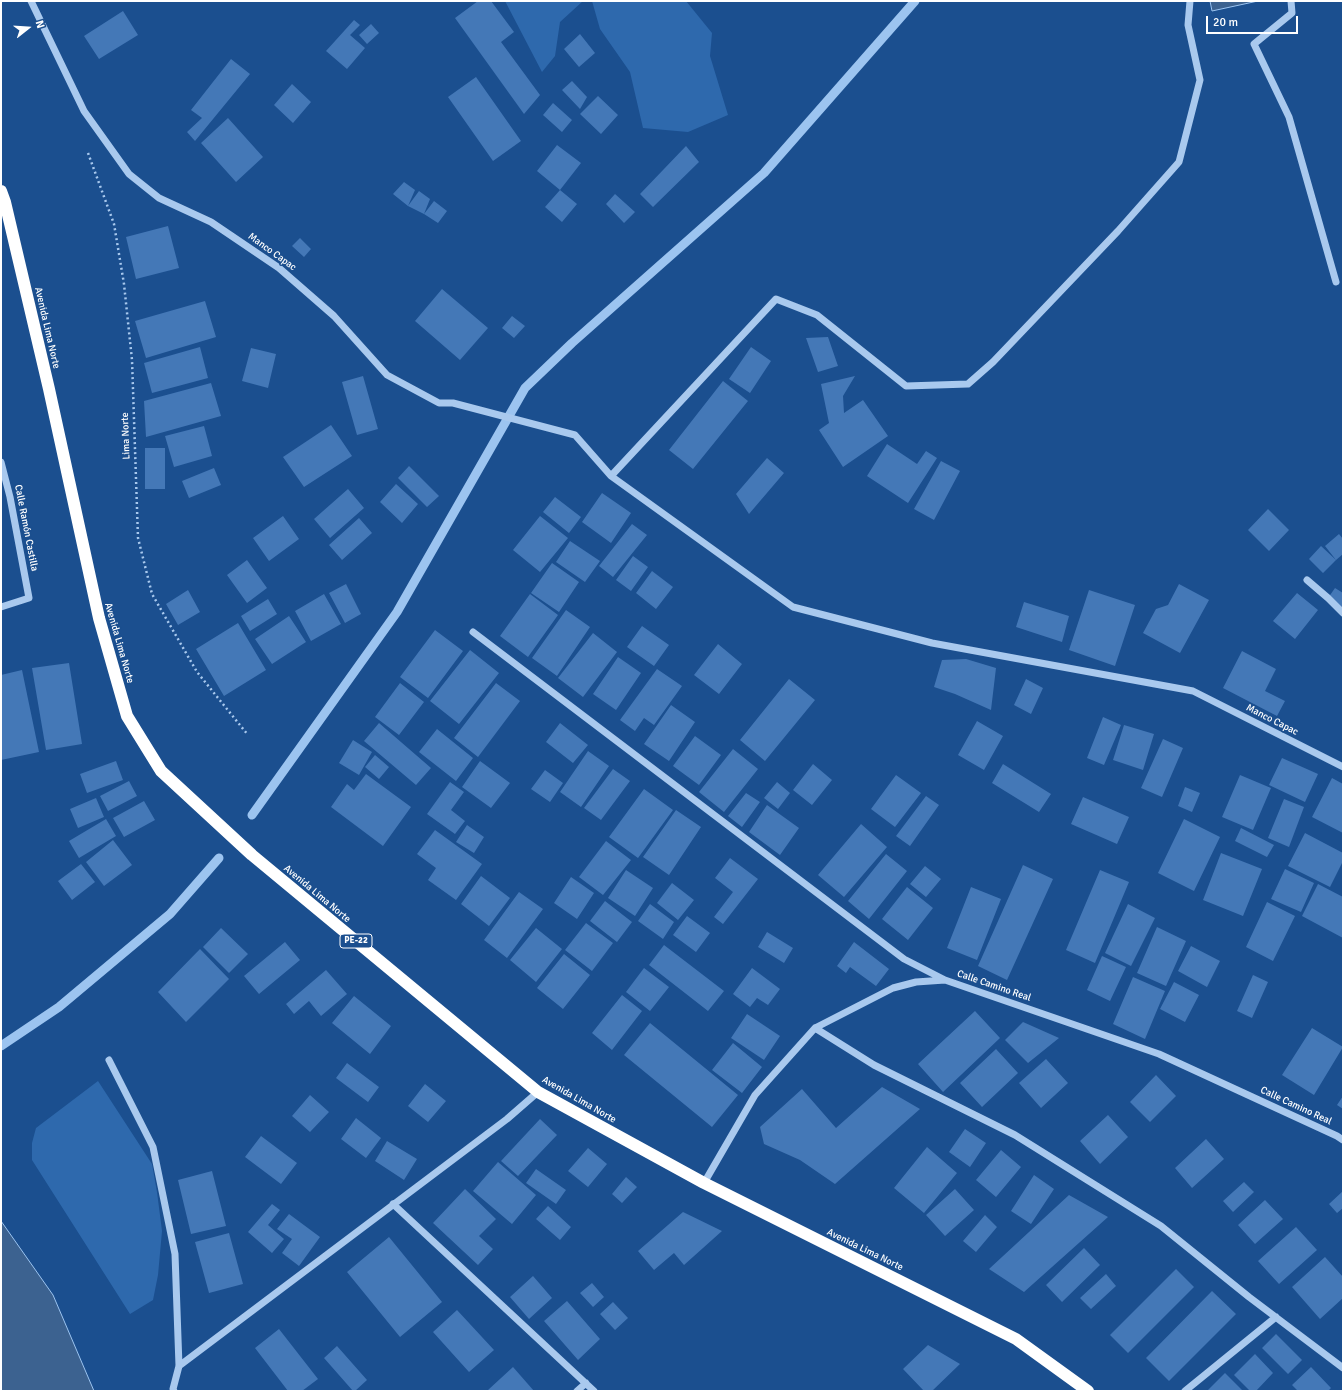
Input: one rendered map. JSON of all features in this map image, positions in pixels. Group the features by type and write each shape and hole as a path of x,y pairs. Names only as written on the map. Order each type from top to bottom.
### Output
{"highway":[{"name":"Avenida Lima Norte","path":"1,191 5,202 47,381 99,618 127,716 161,771 258,860 538,1092 704,1183 1016,1339 1088,1391"}],"street":[{"name":"Manco Capac","path":"31,1 84,111 129,174 159,198 211,222 279,268 334,316 387,375 439,403 453,403 575,435 611,476 793,607 932,643 1193,692 1343,767"},
{"path":"611,476 776,299 817,315 906,386 968,384 993,362 1118,231 1179,162 1200,80 1188,25 1190,1"},
{"path":"1291,1 1292,13 1254,44 1289,117 1336,282"},
{"name":"Calle Ramón Castilla","path":"1,462 10,497 29,598 1,607"},
{"path":"1307,580 1343,613"},
{"path":"473,632 904,959 945,980"},
{"name":"Calle Camino Real","path":"704,1183 755,1096 815,1028 893,988 916,982 945,980 1159,1054 1343,1140"},
{"path":"815,1028 874,1065 1015,1135 1161,1226 1343,1368"},
{"path":"109,1060 153,1147 175,1254 179,1366 173,1389 174,1391"},
{"path":"179,1366 507,1119 538,1092"},
{"path":"393,1204 594,1391"},
{"path":"1185,1391 1276,1317"},
{"path":"577,1391 586,1383"}],"path":[{"name":"Lima Norte","path":"86,148 114,224 124,284 132,360 138,538 152,594 197,672 248,735"}],"shaded area":[{"path":"505,1 583,1 560,22 555,56 542,72"},
{"path":"592,1 686,1 712,33 710,56 728,115 688,132 643,128 630,72 600,29"},
{"path":"1210,1 1258,1 1212,11"},
{"path":"98,1081 152,1164 157,1192 162,1231 158,1275 153,1300 130,1314 32,1160 32,1143 36,1128"},
{"path":"1,1221 53,1295 94,1391 1,1391"}],"building":[{"path":"478,1 491,1 514,32 501,42 540,95 524,114 455,18"},
{"path":"123,11 138,35 99,59 84,36"},
{"path":"354,20 360,25 350,35 365,48 347,69 326,51"},
{"path":"371,24 379,33 367,44 359,35"},
{"path":"580,34 595,53 579,67 564,49"},
{"path":"231,59 250,74 195,141 187,132 202,118 191,110"},
{"path":"476,77 521,141 493,161 448,97"},
{"path":"572,81 587,97 580,109 562,90"},
{"path":"292,84 311,102 293,123 274,105"},
{"path":"598,96 618,115 601,134 580,114"},
{"path":"553,103 572,120 562,132 543,115"},
{"path":"228,118 263,157 236,182 201,143"},
{"path":"557,145 581,163 560,190 537,171"},
{"path":"686,146 699,162 653,207 640,194"},
{"path":"404,182 415,190 408,206 393,194"},
{"path":"560,190 577,204 562,222 545,207"},
{"path":"419,191 430,199 424,214 408,206"},
{"path":"615,194 635,212 624,223 606,204"},
{"path":"434,201 447,211 438,223 424,214"},
{"path":"168,226 179,268 136,279 126,237"},
{"path":"300,238 311,249 304,257 292,246"},
{"path":"442,289 488,328 460,360 415,321"},
{"path":"205,301 216,337 146,358 135,321"},
{"path":"512,316 525,326 514,338 502,328"},
{"path":"828,337 838,366 818,372 806,338"},
{"path":"200,347 208,378 152,393 144,363"},
{"path":"751,347 771,361 750,393 729,379"},
{"path":"251,348 276,354 268,388 242,381"},
{"path":"363,376 378,429 357,435 342,382"},
{"path":"855,376 843,396 844,413 863,400 888,436 843,467 819,430 829,423 821,384"},
{"path":"723,381 748,401 693,469 669,450"},
{"path":"211,383 221,416 146,437 144,401"},
{"path":"331,425 352,456 304,487 283,457"},
{"path":"204,426 212,456 174,467 165,436"},
{"path":"887,444 917,464 926,451 937,458 908,503 867,476"},
{"path":"145,448 165,448 165,489 145,489"},
{"path":"767,458 784,473 749,514 736,494"},
{"path":"941,461 960,471 934,520 914,509"},
{"path":"409,466 439,496 427,507 398,478"},
{"path":"214,468 221,485 189,498 182,481"},
{"path":"396,484 418,504 402,523 380,502"},
{"path":"348,489 364,508 330,538 314,519"},
{"path":"602,493 631,513 611,543 582,522"},
{"path":"555,497 581,517 569,533 543,512"},
{"path":"1268,509 1289,530 1269,551 1248,530"},
{"path":"283,516 299,539 269,561 253,538"},
{"path":"540,516 568,538 540,572 513,550"},
{"path":"359,518 372,533 342,560 329,545"},
{"path":"632,524 647,535 613,577 599,566"},
{"path":"1339,534 1343,539 1343,554 1336,560 1325,546"},
{"path":"570,541 600,561 585,582 556,562"},
{"path":"1321,546 1336,560 1323,573 1309,559"},
{"path":"633,556 648,567 631,591 616,580"},
{"path":"247,560 267,588 247,603 227,575"},
{"path":"552,563 579,582 559,612 531,593"},
{"path":"652,571 673,587 656,609 636,593"},
{"path":"346,584 361,614 345,623 329,593"},
{"path":"1179,584 1209,600 1180,653 1143,633 1156,609 1168,605"},
{"path":"1335,588 1343,593 1343,613 1328,598"},
{"path":"188,590 200,612 178,625 166,604"},
{"path":"1089,590 1135,605 1115,666 1069,650"},
{"path":"1297,593 1318,610 1295,639 1273,621"},
{"path":"324,594 341,624 311,641 295,611"},
{"path":"530,594 558,615 528,657 500,636"},
{"path":"268,599 277,614 250,631 241,616"},
{"path":"1024,602 1069,616 1062,642 1016,627"},
{"path":"566,610 590,627 557,676 532,658"},
{"path":"289,616 306,642 272,664 255,639"},
{"path":"238,623 266,670 224,696 196,649"},
{"path":"642,626 669,645 654,666 627,647"},
{"path":"435,630 463,651 428,698 400,677"},
{"path":"593,633 617,652 583,697 558,678"},
{"path":"718,644 742,664 719,694 694,675"},
{"path":"470,650 499,673 459,724 430,701"},
{"path":"1242,651 1276,669 1265,691 1285,701 1277,716 1223,688"},
{"path":"618,657 641,673 616,710 593,694"},
{"path":"966,659 996,668 991,710 955,694 934,687 942,660"},
{"path":"69,663 82,744 46,750 32,668"},
{"path":"657,669 682,686 654,725 644,718 635,731 620,720"},
{"path":"22,670 39,752 1,760 1,675"},
{"path":"789,679 815,700 765,761 740,740"},
{"path":"1026,679 1043,688 1031,714 1014,705"},
{"path":"400,683 424,702 399,735 375,717"},
{"path":"496,683 520,701 478,757 454,738"},
{"path":"671,705 695,722 669,761 644,744"},
{"path":"1103,717 1121,725 1104,765 1087,758"},
{"path":"977,721 1003,736 984,770 958,755"},
{"path":"379,723 431,768 416,785 364,741"},
{"path":"560,723 588,745 573,763 546,742"},
{"path":"1124,725 1154,734 1143,770 1113,760"},
{"path":"437,729 473,758 456,781 419,752"},
{"path":"695,736 721,755 699,785 673,766"},
{"path":"1163,739 1183,748 1162,797 1141,788"},
{"path":"353,740 372,752 359,775 339,763"},
{"path":"733,749 758,769 724,812 699,792"},
{"path":"588,751 609,766 581,807 560,792"},
{"path":"375,755 389,767 379,779 365,767"},
{"path":"1282,758 1318,774 1305,802 1269,785"},
{"path":"116,761 123,780 87,793 80,774"},
{"path":"480,761 510,783 491,808 462,787"},
{"path":"813,764 832,780 812,805 793,790"},
{"path":"1003,764 1051,794 1039,812 992,783"},
{"path":"613,769 630,781 601,820 584,808"},
{"path":"545,770 563,783 550,802 531,789"},
{"path":"366,774 411,807 383,846 331,807 347,784 354,790"},
{"path":"896,775 921,793 895,827 871,809"},
{"path":"1240,775 1271,788 1253,830 1222,817"},
{"path":"1332,778 1343,784 1343,833 1312,817"},
{"path":"129,781 137,796 108,811 100,796"},
{"path":"450,782 464,792 451,810 465,821 455,834 427,814"},
{"path":"777,782 790,793 778,809 764,798"},
{"path":"1185,787 1200,793 1192,812 1178,806"},
{"path":"644,789 673,810 638,858 609,837"},
{"path":"746,793 760,802 742,827 728,816"},
{"path":"926,796 939,805 910,846 896,836"},
{"path":"1083,797 1129,817 1117,844 1071,824"},
{"path":"96,798 104,817 78,828 70,809"},
{"path":"1284,799 1304,807 1289,847 1268,838"},
{"path":"144,801 155,820 124,837 113,818"},
{"path":"767,805 799,828 780,855 749,832"},
{"path":"676,810 701,827 669,875 643,857"},
{"path":"106,819 116,836 79,858 69,841"},
{"path":"1184,819 1220,837 1194,891 1158,873"},
{"path":"861,824 887,847 844,897 818,875"},
{"path":"467,825 484,837 474,853 456,842"},
{"path":"1241,828 1274,845 1267,857 1235,841"},
{"path":"435,830 482,864 456,900 428,880 436,868 417,854"},
{"path":"1305,833 1343,853 1343,861 1330,887 1288,866"},
{"path":"113,840 132,865 104,886 86,862"},
{"path":"606,841 631,860 603,895 579,877"},
{"path":"1221,853 1262,869 1243,916 1203,900"},
{"path":"886,854 907,871 869,919 848,901"},
{"path":"730,858 758,879 723,924 714,917 733,892 715,878"},
{"path":"81,864 95,882 72,900 58,881"},
{"path":"1023,865 1053,879 1007,980 978,966"},
{"path":"925,866 941,879 926,897 910,884"},
{"path":"1285,869 1314,883 1301,912 1271,899"},
{"path":"626,870 653,888 635,916 608,898"},
{"path":"1100,870 1129,882 1095,963 1066,950"},
{"path":"481,876 510,898 489,926 461,904"},
{"path":"571,877 594,893 577,919 554,903"},
{"path":"672,883 694,900 678,920 657,903"},
{"path":"1318,884 1343,897 1343,938 1302,916"},
{"path":"907,887 933,908 908,940 882,919"},
{"path":"971,887 1001,899 977,960 947,948"},
{"path":"519,892 543,909 507,958 484,940"},
{"path":"605,901 632,922 617,942 590,921"},
{"path":"1267,902 1295,916 1273,961 1246,947"},
{"path":"650,904 674,922 663,939 638,921"},
{"path":"1128,904 1155,918 1131,966 1105,953"},
{"path":"687,916 710,933 696,952 673,935"},
{"path":"586,923 613,943 592,971 565,950"},
{"path":"1157,927 1186,941 1166,986 1137,973"},
{"path":"221,928 248,954 229,973 203,947"},
{"path":"536,928 562,949 536,982 510,960"},
{"path":"767,932 793,948 784,963 758,947"},
{"path":"285,942 300,960 259,994 244,976"},
{"path":"854,942 889,969 876,986 850,967 846,973 837,966"},
{"path":"664,945 724,991 708,1011 649,965"},
{"path":"1191,946 1220,961 1207,987 1178,971"},
{"path":"200,949 229,979 186,1022 158,992"},
{"path":"564,954 590,975 563,1009 537,988"},
{"path":"1102,956 1126,967 1110,1001 1087,990"},
{"path":"644,968 669,987 650,1011 626,992"},
{"path":"752,968 780,989 768,1005 757,998 750,1007 733,994"},
{"path":"326,970 347,994 321,1016 309,1001 294,1014 286,1004"},
{"path":"1253,975 1268,982 1252,1018 1237,1011"},
{"path":"1133,977 1165,991 1145,1039 1113,1024"},
{"path":"1174,982 1199,995 1185,1022 1160,1009"},
{"path":"622,995 642,1011 612,1050 592,1033"},
{"path":"354,996 391,1026 370,1054 332,1023"},
{"path":"975,1011 1000,1038 943,1092 918,1064"},
{"path":"747,1014 780,1036 764,1060 731,1038"},
{"path":"1023,1022 1059,1038 1028,1063 1005,1040"},
{"path":"650,1023 738,1095 712,1127 624,1055"},
{"path":"1312,1028 1343,1047 1314,1095 1282,1075"},
{"path":"733,1043 762,1067 742,1093 712,1070"},
{"path":"996,1049 1018,1073 982,1107 960,1083"},
{"path":"1046,1059 1068,1083 1041,1108 1019,1083"},
{"path":"347,1063 379,1087 368,1102 336,1078"},
{"path":"1156,1075 1176,1096 1150,1122 1130,1102"},
{"path":"425,1084 446,1101 428,1122 408,1106"},
{"path":"882,1087 920,1109 835,1184 800,1160 764,1144 760,1127 802,1089 836,1128"},
{"path":"310,1095 329,1112 310,1132 292,1116"},
{"path":"1343,1096 1343,1109 1337,1105"},
{"path":"1108,1115 1128,1137 1100,1164 1080,1141"},
{"path":"356,1118 381,1138 366,1158 341,1139"},
{"path":"540,1119 557,1135 518,1176 501,1161"},
{"path":"965,1129 986,1143 970,1167 949,1152"},
{"path":"261,1136 297,1163 281,1184 245,1157"},
{"path":"1206,1139 1224,1159 1192,1188 1175,1168"},
{"path":"387,1141 417,1159 404,1180 375,1161"},
{"path":"927,1147 957,1173 924,1213 894,1188"},
{"path":"588,1148 607,1164 588,1187 568,1171"},
{"path":"1001,1150 1021,1167 996,1197 976,1180"},
{"path":"498,1162 536,1195 512,1224 473,1191"},
{"path":"536,1169 566,1190 556,1204 526,1183"},
{"path":"212,1171 226,1226 191,1234 178,1180"},
{"path":"1034,1175 1054,1189 1031,1224 1011,1211"},
{"path":"626,1177 637,1187 622,1203 612,1194"},
{"path":"1244,1182 1254,1192 1233,1212 1223,1201"},
{"path":"465,1189 496,1219 479,1236 493,1249 478,1265 433,1223"},
{"path":"955,1189 974,1210 945,1236 926,1215"},
{"path":"1343,1191 1343,1208 1337,1213 1329,1204"},
{"path":"1069,1195 1108,1217 1024,1292 989,1269"},
{"path":"1265,1200 1283,1219 1255,1244 1238,1225"},
{"path":"272,1204 280,1210 268,1225 284,1239 272,1253 248,1232"},
{"path":"548,1206 571,1227 560,1240 536,1219"},
{"path":"683,1212 722,1231 684,1265 674,1253 654,1270 638,1251"},
{"path":"289,1214 320,1237 299,1266 282,1253 292,1239 277,1229"},
{"path":"985,1215 997,1227 976,1252 963,1241"},
{"path":"1296,1227 1317,1250 1279,1284 1258,1261"},
{"path":"229,1233 243,1284 209,1293 195,1242"},
{"path":"389,1237 442,1302 400,1337 347,1272"},
{"path":"1084,1248 1100,1265 1062,1302 1046,1285"},
{"path":"1325,1257 1343,1277 1343,1298 1320,1319 1292,1287"},
{"path":"1176,1269 1194,1287 1128,1353 1110,1335"},
{"path":"1106,1274 1116,1286 1091,1309 1080,1298"},
{"path":"533,1276 552,1298 529,1319 510,1297"},
{"path":"592,1283 604,1297 593,1307 580,1293"},
{"path":"1212,1291 1236,1314 1169,1381 1146,1358"},
{"path":"567,1301 600,1339 578,1360 544,1321"},
{"path":"613,1302 628,1318 615,1330 600,1314"},
{"path":"457,1310 494,1350 469,1372 433,1332"},
{"path":"279,1329 318,1379 302,1391 288,1391 255,1348"},
{"path":"1276,1334 1302,1360 1288,1374 1262,1348"},
{"path":"928,1345 960,1364 932,1391 924,1391 903,1369"},
{"path":"337,1346 367,1380 355,1391 353,1391 324,1358"},
{"path":"1255,1354 1273,1373 1256,1391 1250,1391 1234,1375"},
{"path":"513,1367 534,1391 488,1390"},
{"path":"1311,1367 1331,1388 1328,1391 1298,1391 1292,1385"},
{"path":"1225,1373 1243,1391 1207,1391"}],"waterway":[{"path":"252,815 397,612 525,388 572,343 764,173 915,1"},
{"path":"1,1046 59,1007 170,914 219,858"}]}
